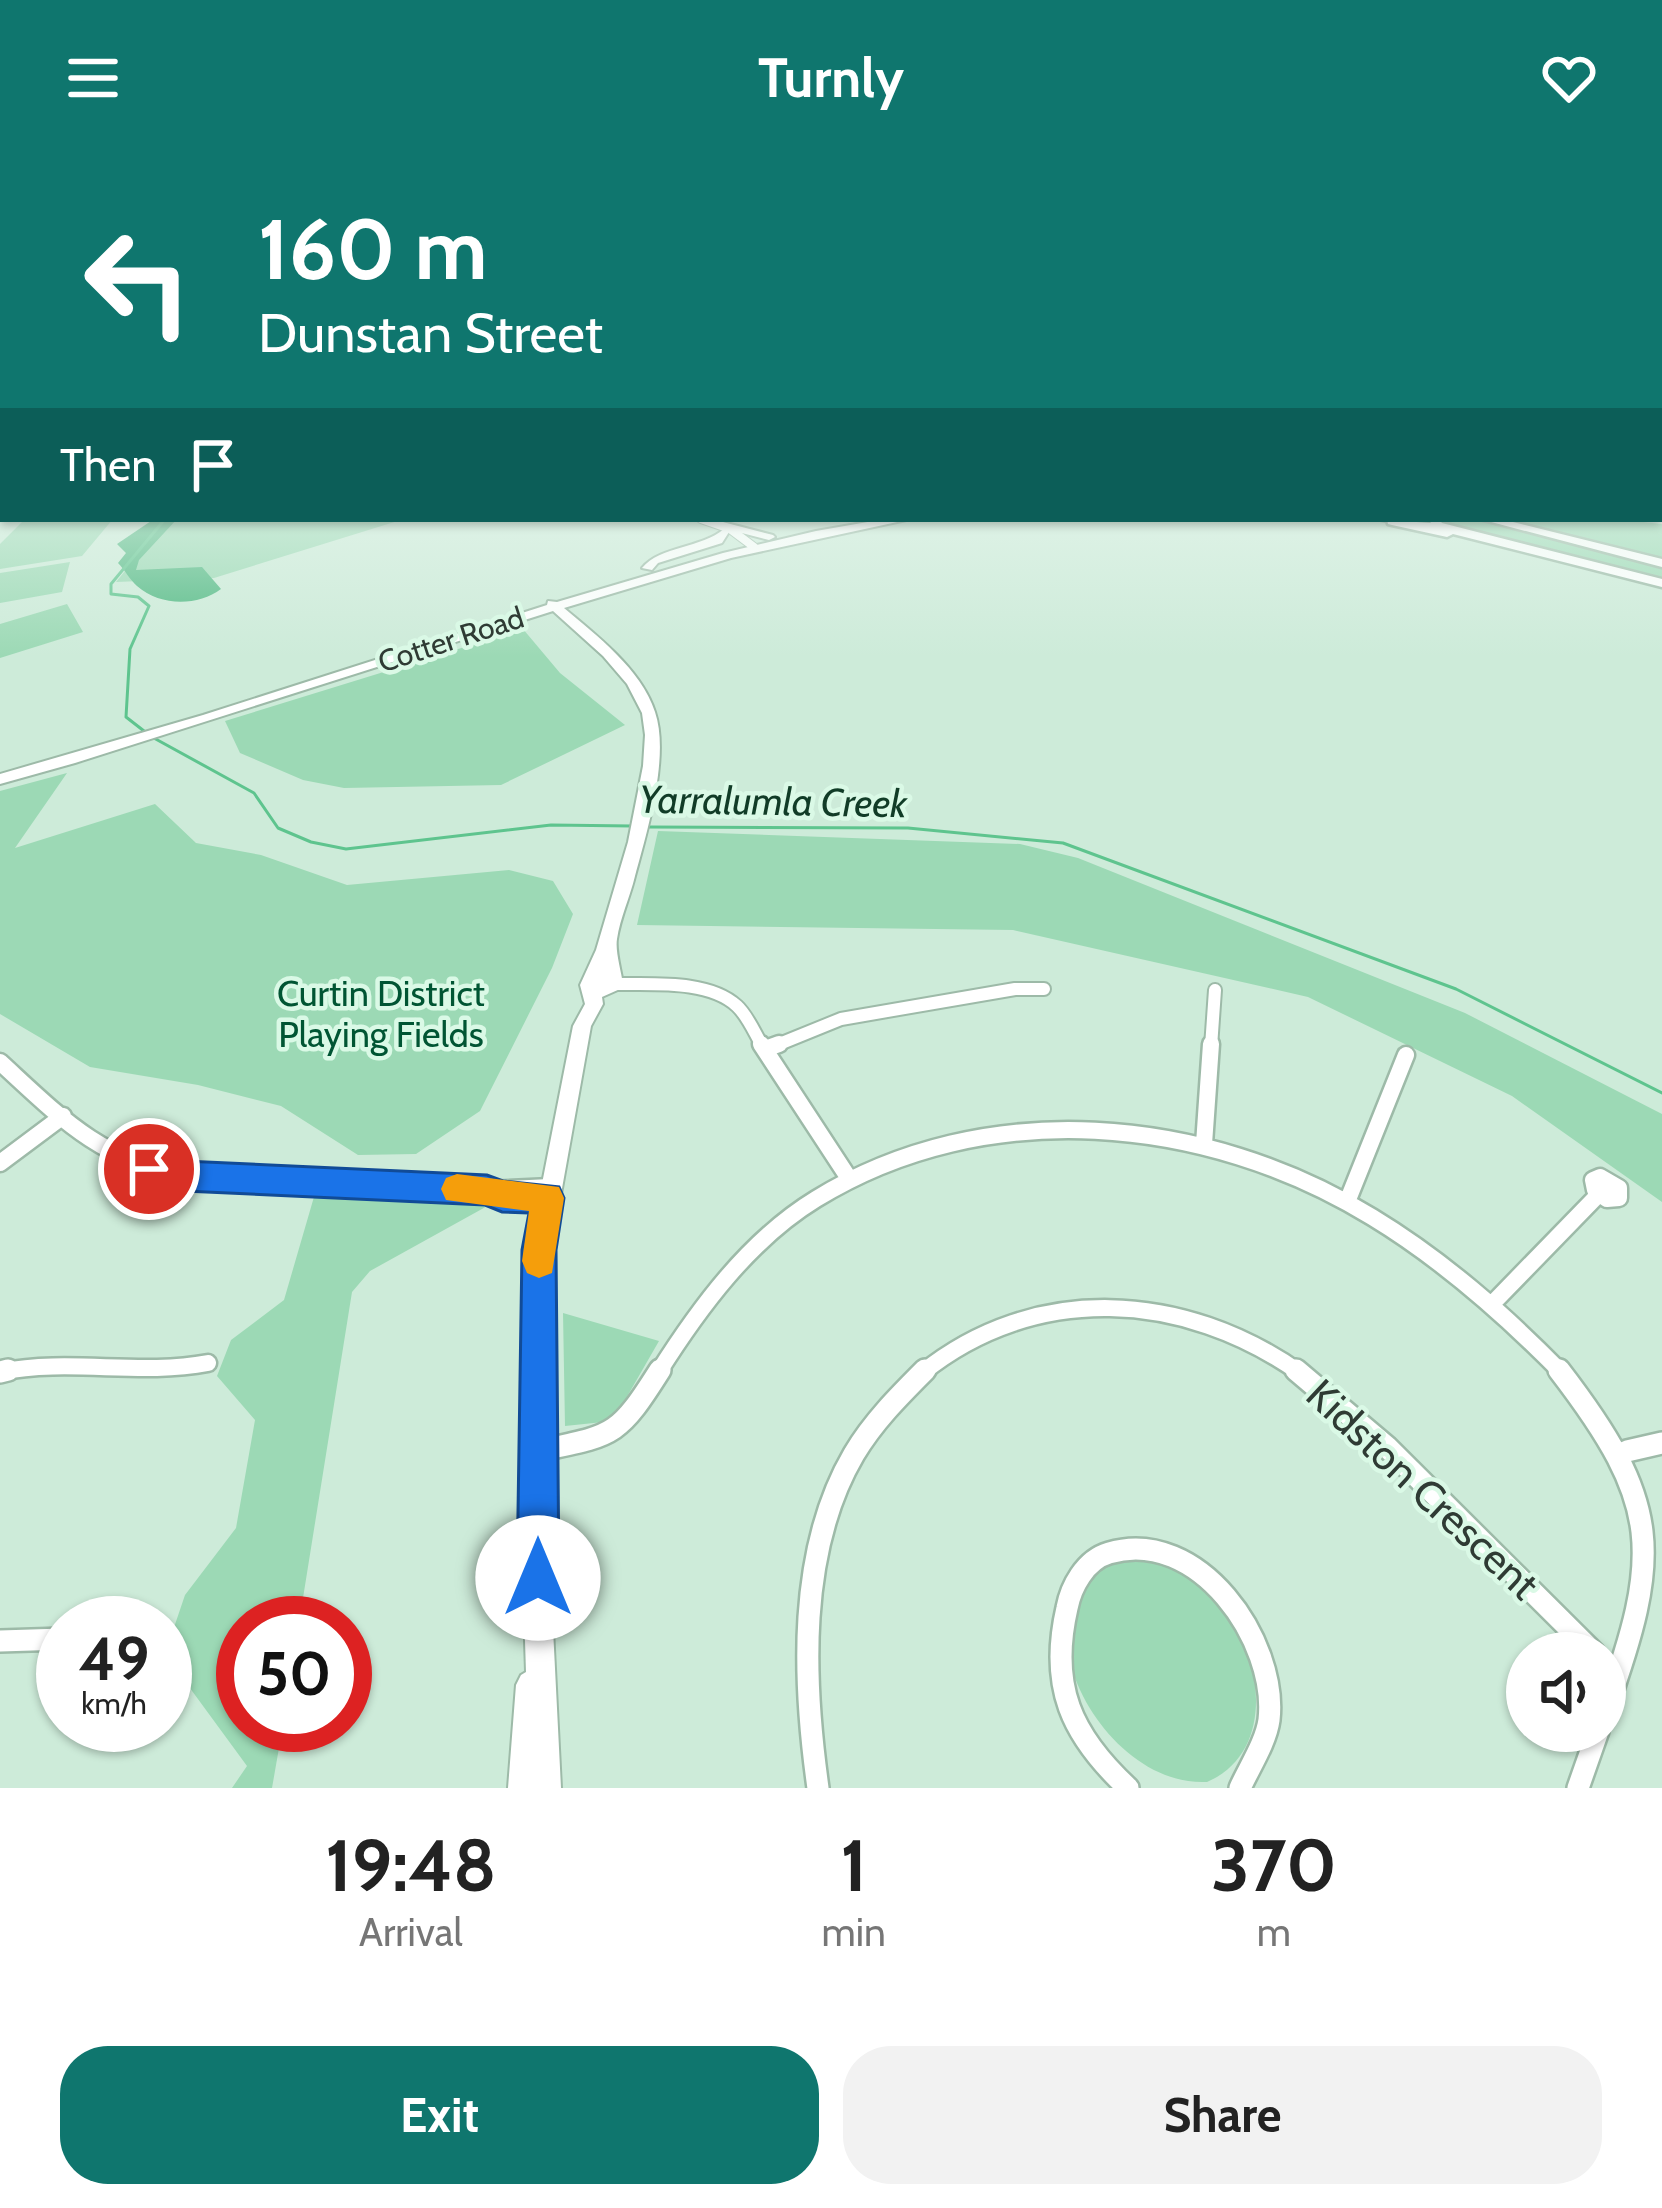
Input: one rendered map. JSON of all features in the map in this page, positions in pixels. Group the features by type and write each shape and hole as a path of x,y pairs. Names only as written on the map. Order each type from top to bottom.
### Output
{"highway":[{"path":"1396,522 1662,583"},
{"path":"1498,522 1662,563"},
{"path":"1440,523 1465,536"}],"main road":[{"name":"Cotter Road","path":"748,545 769,536 846,522"},
{"name":"Cotter Road","path":"173,724 559,613 653,571 748,545 888,522"},
{"path":"516,619 559,613 590,600 653,571 654,561 714,543 720,527 769,536"},
{"path":"545,1788 538,1609 539,1250 580,1051 604,981 608,944 654,747 648,709 619,670 559,613"},
{"name":"Cotter Road","path":"0,778 516,619 559,613"},
{"name":"Cotter Road","path":"0,768 126,738"},
{"path":"524,1788 538,1609"}],"street":[{"path":"706,522 748,545"},
{"path":"604,981 717,993 737,1006 850,1180"},
{"path":"768,1048 865,1013 1015,988 1044,989"},
{"path":"1204,1144 1215,990"},
{"path":"1347,1202 1406,1055"},
{"path":"0,1063 83,1138 119,1156 184,1176 487,1190 502,1197 549,1192"},
{"path":"0,1163 63,1116"},
{"path":"537,1451 609,1436 631,1418 731,1272 816,1198 894,1159 999,1132 1060,1127 1204,1144 1260,1162 1347,1202 1493,1303 1606,1421 1627,1451 1656,1529 1660,1577 1626,1642"},
{"path":"1493,1303 1599,1194"},
{"name":"Kidston Crescent","path":"818,1788 806,1700 809,1622 813,1582 842,1479 878,1418 909,1382 945,1352 1007,1319 1060,1306 1138,1305 1190,1318 1236,1336 1298,1370 1391,1451 1573,1632"},
{"path":"0,1372 57,1363 151,1371 208,1364"},
{"path":"1627,1451 1662,1443"},
{"path":"1127,1788 1101,1765 1073,1721 1058,1668 1059,1626 1066,1598 1082,1573 1112,1552 1138,1547 1168,1552 1204,1571 1231,1598 1252,1630 1270,1692 1269,1727 1258,1762 1240,1788"},
{"path":"0,1641 36,1640"},
{"path":"1578,1788 1591,1752"}],"green space":[{"path":"22,522 110,522 82,556 0,569 0,544"},
{"path":"150,522 174,522 139,560 136,570 202,567 221,589 202,599 157,598 134,584 118,563 126,553 117,544"},
{"path":"165,522 394,522 214,578 116,582"},
{"path":"1449,522 1485,522 1662,565 1662,580 1446,527"},
{"path":"1512,522 1662,524 1662,559"},
{"path":"70,562 62,592 0,603 0,573"},
{"path":"67,604 83,632 0,658 0,624"},
{"path":"523,629 560,673 625,725 501,785 344,788 303,780 240,753 225,721"},
{"name":"Curtin District Playing Fields","path":"67,773 15,848 155,804 196,843 261,855 347,885 509,870 553,881 573,914 552,968 480,1111 416,1154 358,1155 281,1106 198,1085 90,1067 0,1014 0,791"},
{"path":"658,831 1020,844 1078,858 1465,1013 1662,1114 1662,1202 1512,1096 1308,997 1013,930 637,925"},
{"path":"316,1190 500,1199 370,1271 352,1292 303,1596 216,1596 216,1724 192,1691 192,1596 185,1596 236,1528 255,1420 217,1376 231,1340 284,1300"},
{"path":"563,1313 659,1341 613,1421 565,1426"},
{"path":"1145,1554 1203,1580 1238,1626 1249,1655 1255,1715 1248,1742 1232,1765 1207,1782 1165,1775 1127,1751 1096,1717 1075,1677 1066,1636 1073,1598 1099,1569"},
{"path":"237,1752 278,1752 272,1788 232,1788 247,1766"}],"waterway":[{"name":"Yarralumla Creek","path":"144,731 126,717 130,649 149,606 138,597 111,594 111,584 163,522"},
{"name":"Yarralumla Creek","path":"152,737 254,793 278,828 311,842 346,849 551,825 632,826"},
{"name":"Yarralumla Creek","path":"648,827 908,828 1063,843 1456,989 1662,1093"}],"slow traffic":[{"path":"457,1189 548,1198 539,1261"}],"route":[{"path":"149,1169 184,1176 487,1190 502,1197 548,1198 539,1250 538,1578"}]}
